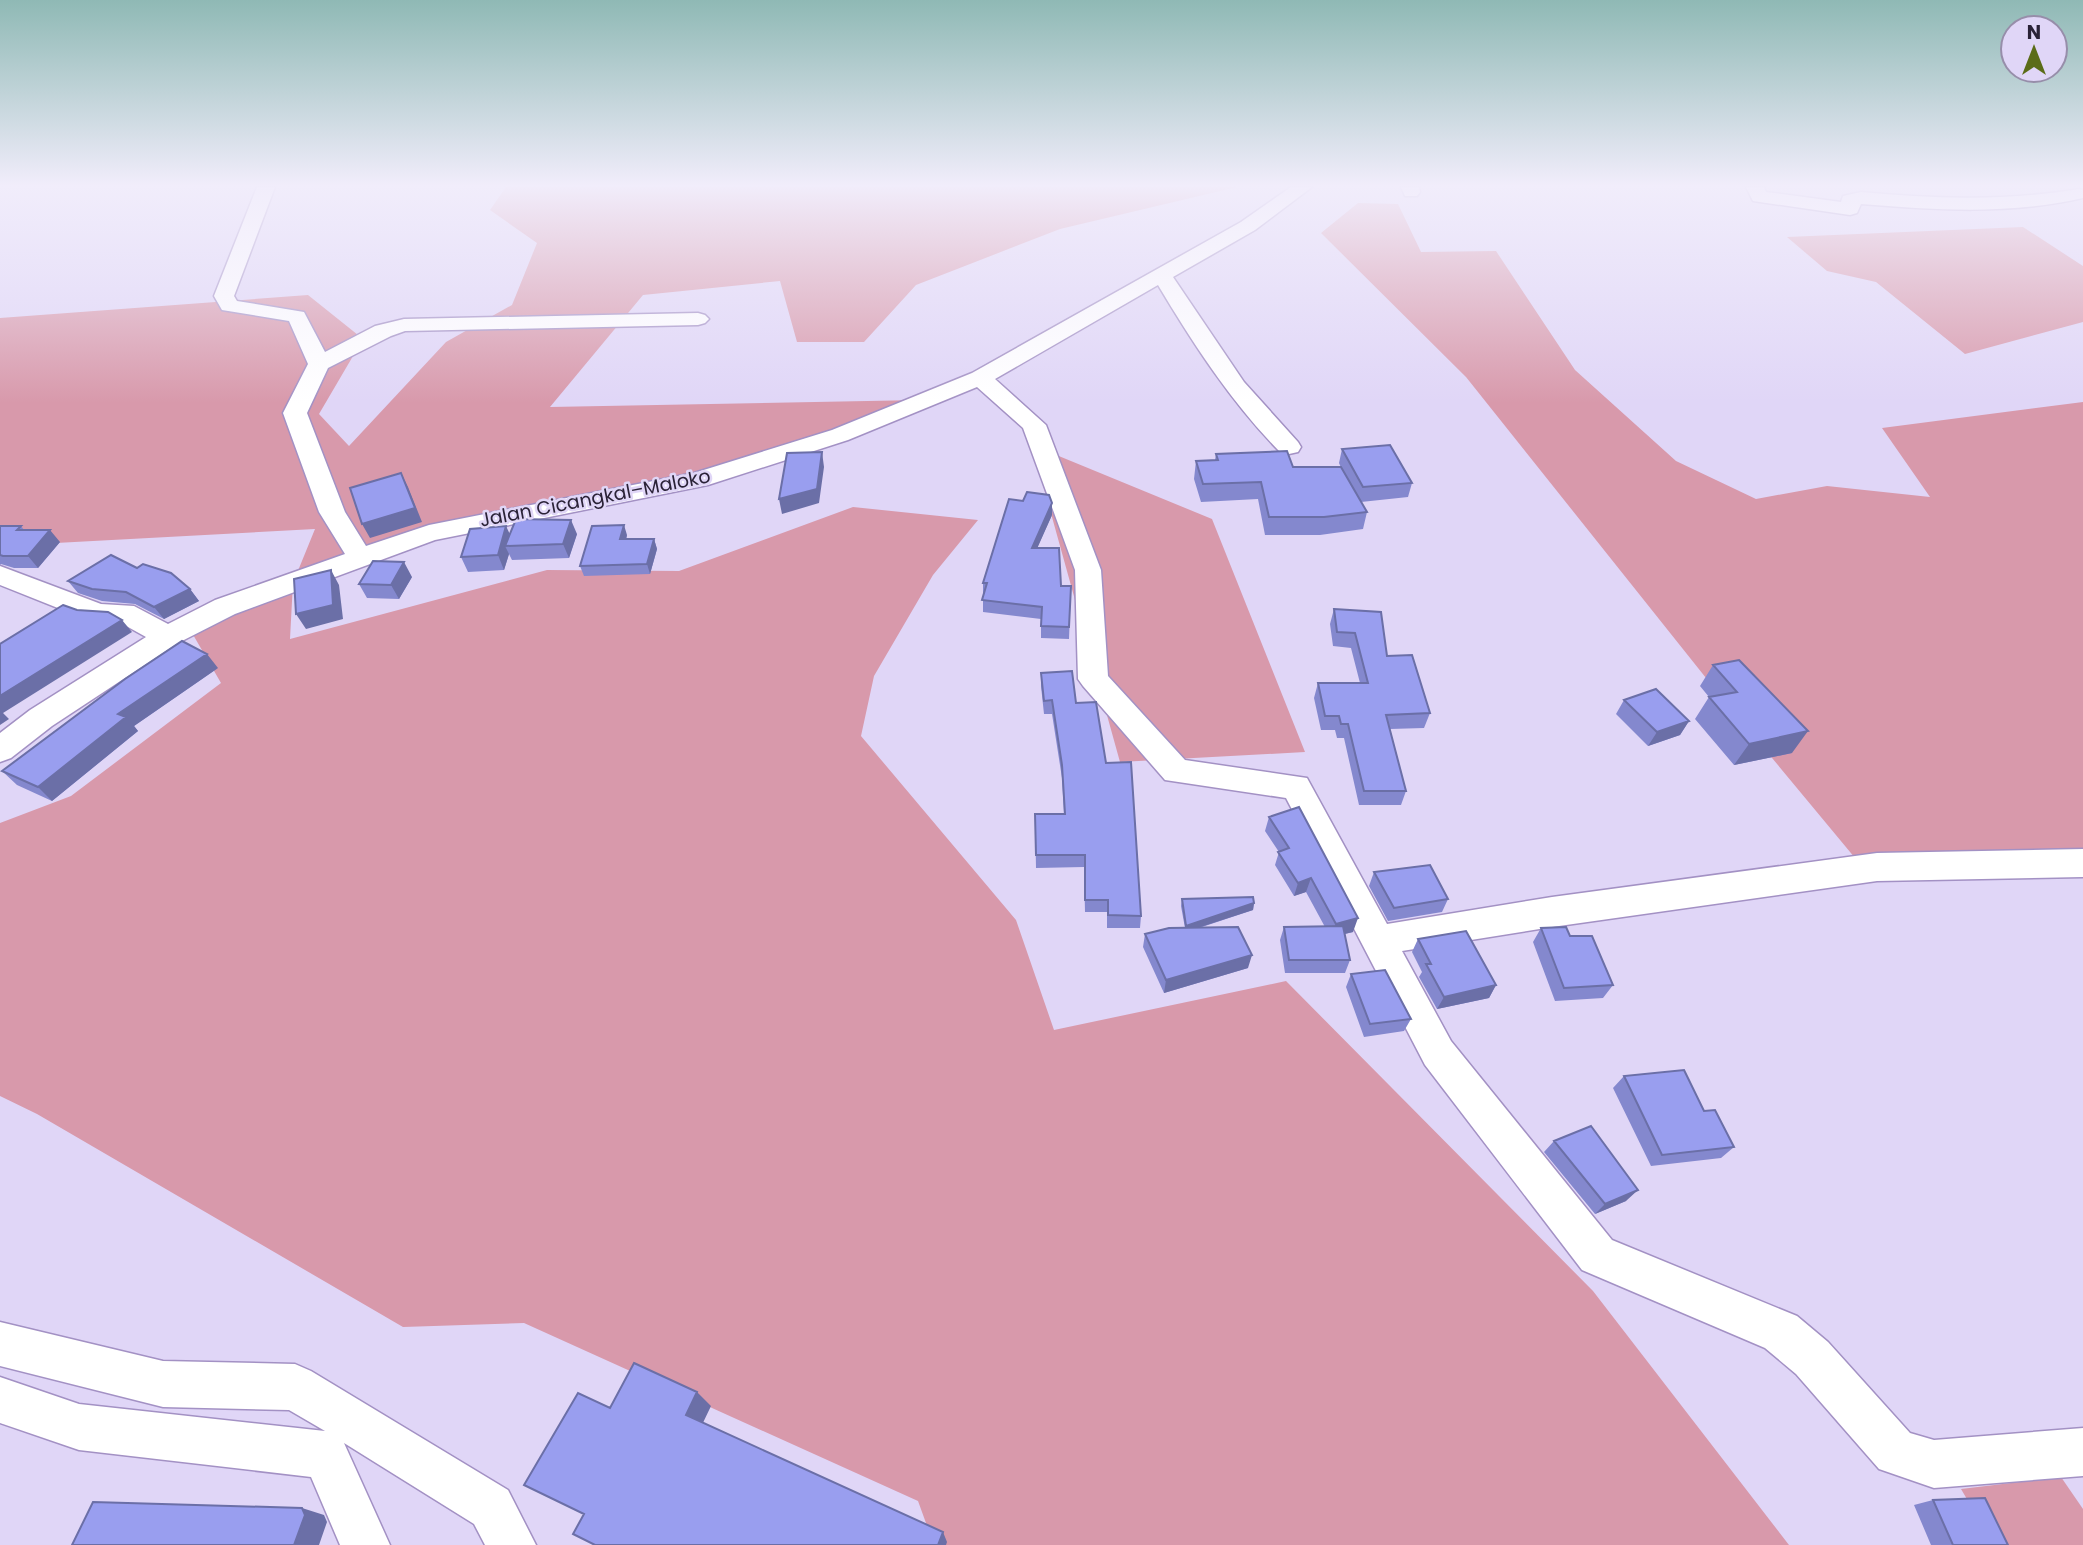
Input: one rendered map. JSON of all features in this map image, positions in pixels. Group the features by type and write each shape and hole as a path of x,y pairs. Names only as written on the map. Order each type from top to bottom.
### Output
{"street":[{"path":"238,259 224,296 229,306 297,316 319,364"},
{"name":"Jalan Cicangkal–Maloko","path":"0,750 41,718 168,636 225,607 359,556 429,533 699,480 840,435 980,378 1190,259"},
{"path":"1162,275 1207,349 1258,418 1289,447"},
{"path":"359,556 332,512 295,413 319,364 383,331 404,325 698,319"},
{"path":"980,378 1034,425 1088,570 1093,679 1177,771 1296,787 1438,1053 1597,1255 1780,1332 1812,1358 1896,1452 1934,1464 2083,1452"},
{"path":"0,575 98,612 124,613 168,636"},
{"path":"1380,940 1552,912 1877,867 2083,863"},
{"path":"0,1344 163,1384 295,1387 491,1507 511,1545"},
{"path":"0,1400 79,1427 325,1455 365,1545"}],"shaded area":[{"path":"531,259 983,259 916,285 864,342 797,342 780,281 643,295 550,407 920,400 701,477 475,517 293,582 315,529 0,546 0,318 308,295 363,339 319,414 349,446 446,342 512,305"},
{"path":"1347,259 1501,259 1575,370 1676,461 1756,499 1827,486 1930,497 1882,428 2083,402 2083,863 1865,870 1714,688 1466,377"},
{"path":"1813,259 2072,259 2083,266 2083,322 1965,354 1876,282 1827,271"},
{"path":"1032,445 1212,519 1305,752 1120,762"},
{"path":"853,507 978,520 933,575 874,676 861,736 1016,920 1054,1030 1286,981 1593,1291 1789,1545 934,1545 918,1501 524,1323 403,1327 37,1114 0,1096 0,823 71,796 221,683 188,626 293,583 290,639 547,570 679,571"},
{"path":"2061,1477 2083,1509 2083,1545 1994,1545 1961,1489"}],"building":[{"path":"1390,445 1412,483 1363,487 1342,449"},
{"path":"1287,451 1293,467 1341,467 1367,512 1324,517 1269,517 1261,482 1203,484 1196,461 1218,460 1216,454"},
{"path":"822,452 817,489 779,499 787,453"},
{"path":"401,473 415,508 362,524 350,488"},
{"path":"1027,492 1049,495 1052,503 1032,548 1059,548 1061,586 1071,586 1069,627 1041,626 1042,607 982,600 987,583 983,583 1009,499 1023,501"},
{"path":"516,519 571,520 563,544 505,546"},
{"path":"624,525 620,539 654,539 647,564 580,566 592,526"},
{"path":"0,526 21,526 17,530 50,530 28,556 3,556 0,555"},
{"path":"506,526 498,555 461,557 470,529"},
{"path":"111,555 137,568 143,564 171,573 190,589 154,607 126,592 92,589 68,581"},
{"path":"373,561 404,562 391,585 359,584"},
{"path":"331,570 333,605 296,614 294,579"},
{"path":"63,605 77,610 108,612 122,620 0,696 0,644"},
{"path":"1334,609 1381,612 1387,656 1412,655 1430,713 1386,715 1406,791 1364,791 1348,724 1341,724 1339,716 1325,716 1318,683 1368,683 1355,633 1337,632"},
{"path":"182,641 207,654 118,714 126,717 38,787 2,771 125,679"},
{"path":"1739,660 1808,731 1749,744 1709,697 1737,692 1713,665"},
{"path":"1072,671 1076,703 1096,702 1106,763 1131,762 1141,916 1108,915 1108,900 1085,900 1085,855 1036,855 1035,814 1065,814 1062,765 1052,700 1044,701 1041,673"},
{"path":"1656,689 1689,721 1657,732 1624,700"},
{"path":"1299,807 1358,918 1336,924 1311,878 1298,883 1278,852 1289,848 1269,817"},
{"path":"1430,865 1448,899 1394,908 1374,872"},
{"path":"1253,897 1254,903 1186,926 1182,899"},
{"path":"1343,926 1350,960 1289,960 1284,927"},
{"path":"1238,927 1252,955 1166,980 1145,934 1169,928"},
{"path":"1566,927 1570,936 1592,936 1613,985 1564,988 1541,928"},
{"path":"1466,931 1496,985 1444,997 1426,964 1431,964 1418,939"},
{"path":"1385,970 1411,1019 1370,1024 1351,974"},
{"path":"1684,1070 1704,1111 1715,1110 1734,1147 1662,1155 1624,1076"},
{"path":"1591,1126 1638,1190 1605,1204 1554,1141"},
{"path":"634,1363 697,1392 686,1415 943,1532 938,1545 595,1545 573,1534 584,1514 524,1485 578,1393 610,1408"},
{"path":"1985,1498 2008,1545 1953,1545 1933,1500"},
{"path":"93,1502 302,1508 305,1515 294,1545 72,1545"}]}
